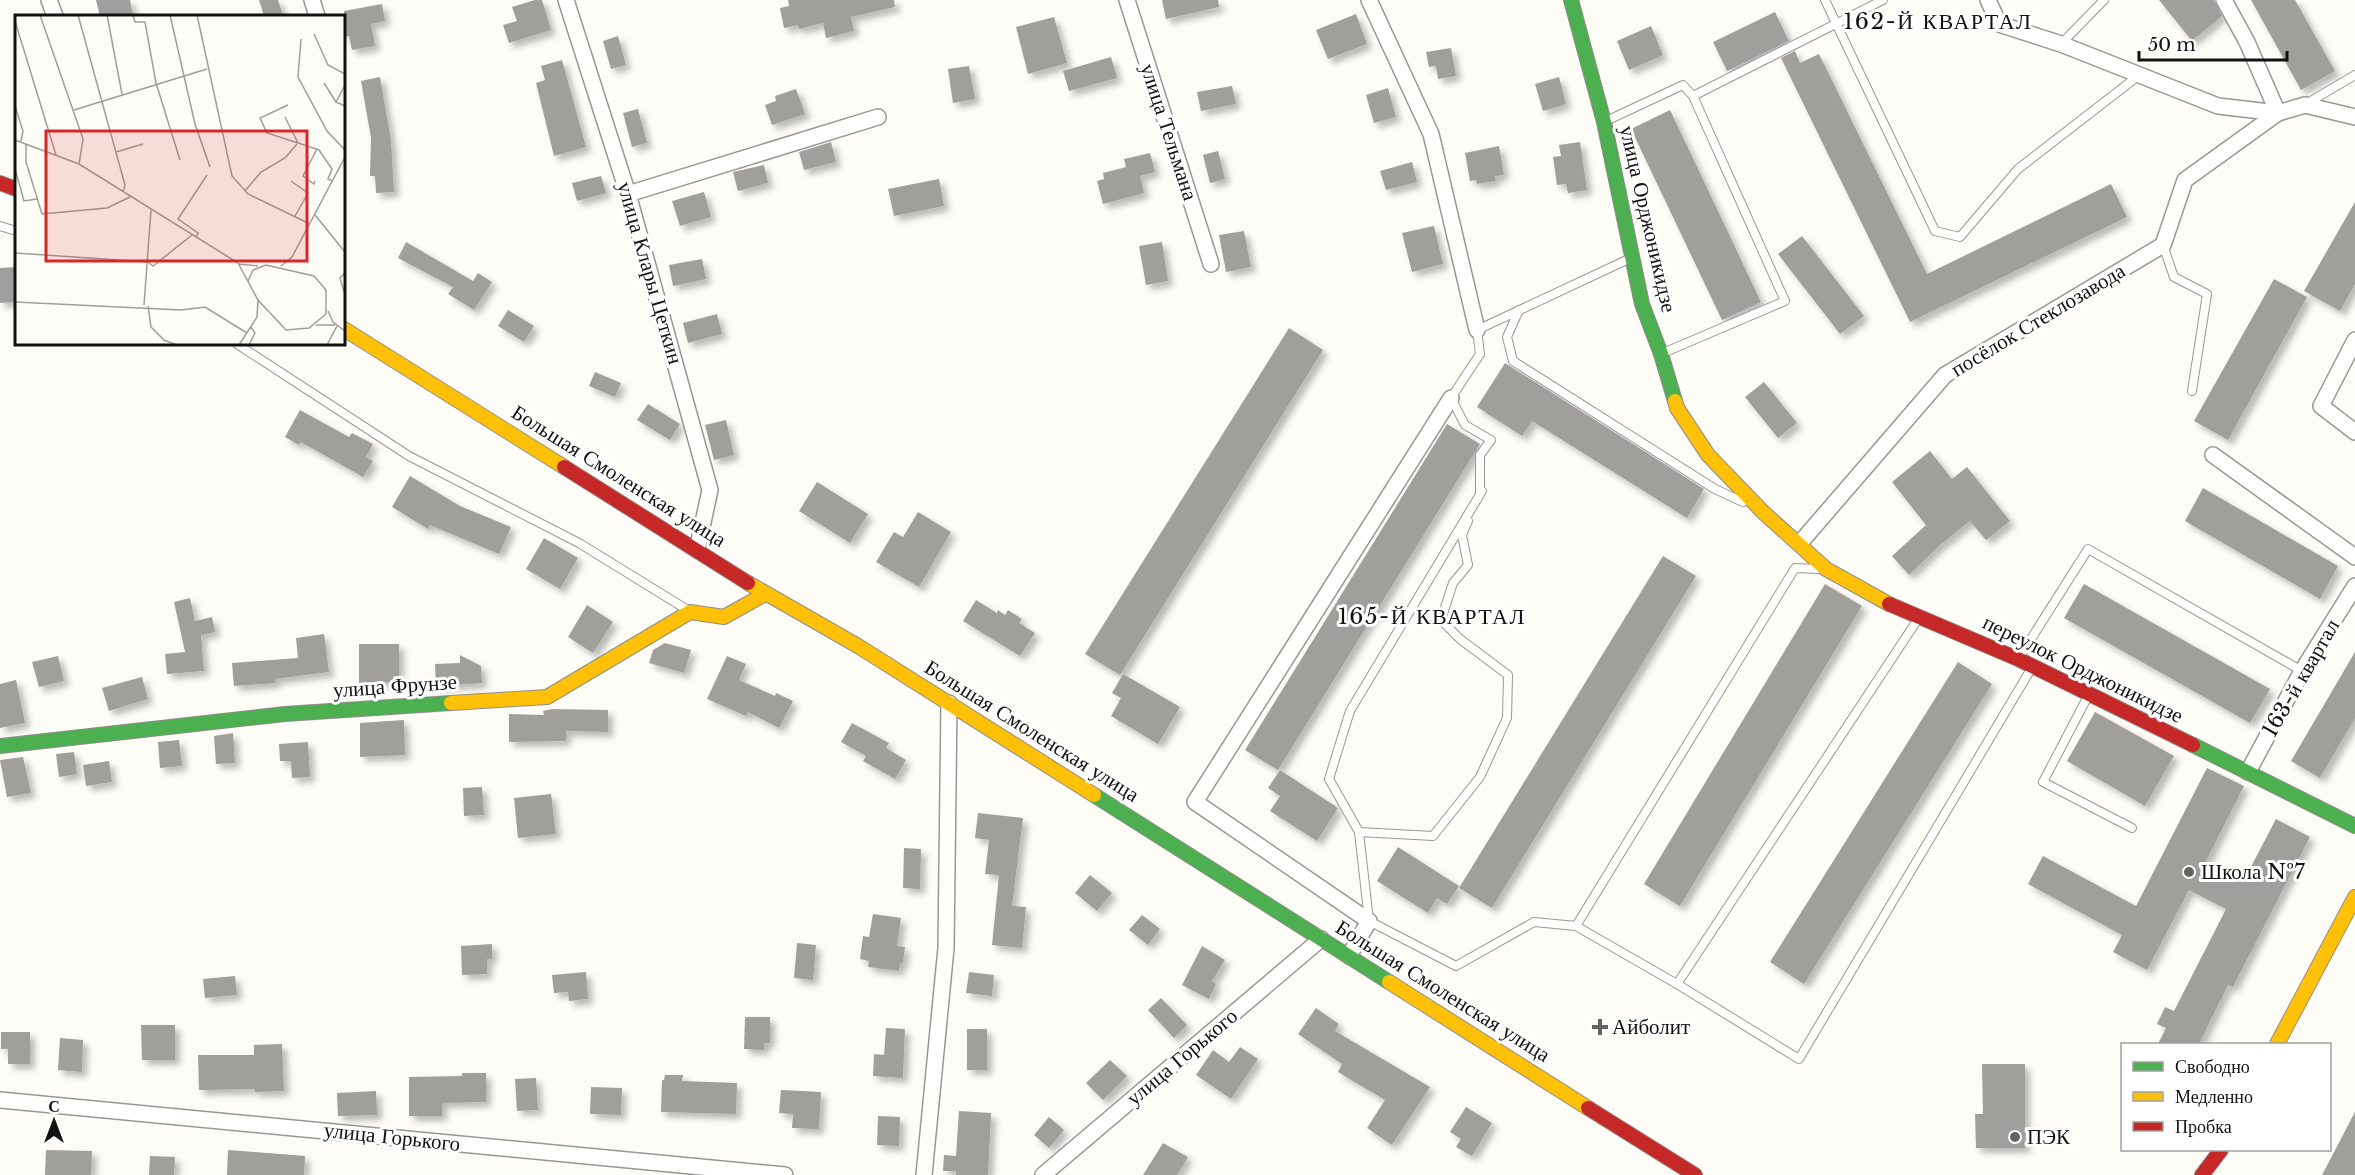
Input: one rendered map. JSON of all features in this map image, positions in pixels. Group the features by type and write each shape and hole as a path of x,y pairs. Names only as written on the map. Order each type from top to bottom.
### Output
{"street":[{"path":"49,0 55,15"},
{"path":"312,0 317,15"},
{"name":"улица Клары Цеткин","path":"566,0 628,194 710,490 697,550"},
{"name":"улица Тельмана","path":"1127,0 1211,264"},
{"path":"1369,0 1431,134 1477,330"},
{"name":"улица Орджоникидзе","path":"1571,0 1604,122 1642,304 1661,354 1677,408 1708,455 1763,512 1800,543"},
{"path":"1988,0 2000,24 2061,44 2218,106 2278,112 2305,105 2355,117"},
{"path":"2224,0 2247,42 2278,112"},
{"path":"2163,245 2185,180 2278,112"},
{"path":"628,194 878,117"},
{"path":"0,183 15,189"},
{"name":"посёлок Стеклозавода","path":"1800,543 1945,375 2163,245"},
{"name":"Большая Смоленская улица","path":"345,330 765,594 858,646 1695,1175"},
{"path":"2355,340 2321,406 2355,432"},
{"path":"1349,956 1369,921 1195,802 1451,398"},
{"path":"2212,455 2355,557"},
{"name":"переулок Орджоникидзе","path":"1800,543 1826,569 1876,599 2018,659 2355,826"},
{"name":"163-й квартал","path":"2248,772 2302,671 2355,586"},
{"path":"690,612 724,617 765,594"},
{"name":"улица Фрунзе","path":"0,746 285,714 547,697 690,612"},
{"path":"924,1175 946,948 949,703"},
{"path":"2278,1043 2355,897"},
{"name":"улица Горького","path":"1043,1175 1321,939"},
{"name":"улица Горького","path":"0,1100 785,1175"},
{"path":"2202,1175 2220,1151"},
{"path":"2220,1175 2222,1151"}],"lane":[{"path":"1825,0 1935,231 1960,237 2018,169 2140,75"},
{"path":"1693,96 1884,0"},
{"path":"2061,44 2104,0"},
{"path":"2305,105 2355,75"},
{"path":"1604,122 1683,85 1693,96 1785,301 1661,354"},
{"path":"0,226 15,231"},
{"path":"2163,245 2174,277 2207,294 2192,391"},
{"path":"1359,832 1433,836 1479,777 1507,718 1509,675 1460,639 1441,620 1453,583 1468,566 1462,535 1482,491 1480,455 1491,440 1465,425 1451,398 1480,354 1477,330 1632,258"},
{"path":"1519,310 1507,337 1513,361 1715,489 1763,512"},
{"path":"239,345 409,456 579,543 690,612"},
{"path":"1482,491 1350,711 1329,779 1359,832 1369,921 1456,966 1534,922 1576,926 1677,984 1798,1059 2032,666"},
{"path":"2018,659 2088,549 2302,671"},
{"path":"1576,926 1795,568 1826,569"},
{"path":"1677,984 1919,617"},
{"path":"2088,694 2043,782 2132,828"}],"building":[{"path":"96,0 130,0 133,15 100,15"},
{"path":"259,0 278,0 283,15 264,15"},
{"path":"542,0 551,30 509,43 503,25 517,21 512,7"},
{"path":"788,0 894,0 895,7 851,17 854,31 826,38 823,23 799,29 798,25 784,28 780,8 789,6"},
{"path":"1162,0 1218,0 1219,7 1166,19"},
{"path":"2159,0 2214,0 2222,16 2192,41"},
{"path":"2251,0 2295,0 2335,71 2301,90"},
{"path":"382,4 385,21 371,24 375,46 352,50 349,36 345,37 344,11"},
{"path":"1775,12 1789,41 1727,71 1713,42"},
{"path":"1356,14 1367,44 1328,59 1316,30"},
{"path":"1054,17 1067,63 1028,74 1016,27"},
{"path":"1651,26 1663,55 1629,70 1617,41"},
{"path":"618,36 626,65 611,69 603,41"},
{"path":"1451,48 1456,76 1438,79 1436,66 1429,67 1426,52"},
{"path":"1795,51 1800,63 1819,54 1927,274 2111,184 2127,217 1910,322 1781,58"},
{"path":"1111,57 1117,78 1069,91 1063,71"},
{"path":"562,60 586,147 554,156 536,83 545,80 541,66"},
{"path":"969,66 975,99 953,103 948,69"},
{"path":"380,77 391,140 394,192 376,193 375,176 370,176 371,138 361,81"},
{"path":"1559,77 1566,104 1543,111 1535,84"},
{"path":"1232,86 1236,104 1201,111 1197,92"},
{"path":"1388,88 1396,117 1374,123 1366,95"},
{"path":"796,89 805,114 772,125 765,105 776,101 775,96"},
{"path":"638,109 647,143 632,147 623,113"},
{"path":"1670,110 1761,302 1722,320 1631,129"},
{"path":"831,142 836,162 804,170 799,152"},
{"path":"1580,142 1587,190 1568,193 1566,184 1557,185 1553,157 1561,156 1559,145"},
{"path":"1499,146 1504,175 1495,176 1496,181 1477,184 1476,180 1470,181 1465,153"},
{"path":"1218,151 1225,179 1210,183 1203,155"},
{"path":"1150,153 1155,172 1140,176 1144,193 1103,204 1097,181 1104,179 1103,173 1126,167 1124,159"},
{"path":"1412,162 1417,182 1386,190 1380,171"},
{"path":"764,165 768,183 738,191 733,172"},
{"path":"601,176 606,193 577,201 572,183"},
{"path":"939,179 944,206 894,216 888,189"},
{"path":"704,192 711,217 680,226 672,201"},
{"path":"2355,202 2355,284 2340,311 2304,291"},
{"path":"1434,226 1443,264 1412,272 1402,233"},
{"path":"1244,231 1251,267 1226,272 1219,235"},
{"path":"1802,236 1864,316 1840,334 1778,254"},
{"path":"406,242 473,281 478,273 492,282 474,310 448,294 453,287 398,258"},
{"path":"1162,242 1168,281 1146,285 1139,246"},
{"path":"702,259 706,279 673,286 669,265"},
{"path":"15,267 15,302 0,303 0,268"},
{"path":"2274,279 2307,297 2228,440 2194,421"},
{"path":"508,310 534,326 524,342 498,326"},
{"path":"717,314 722,334 688,343 683,323"},
{"path":"1289,328 1323,350 1120,675 1085,654"},
{"path":"1505,363 1704,489 1687,518 1532,421 1522,436 1477,407"},
{"path":"595,372 621,383 615,397 589,386"},
{"path":"1764,382 1797,423 1778,438 1745,397"},
{"path":"648,404 680,424 670,440 637,420"},
{"path":"300,410 349,437 352,433 373,444 366,457 373,461 363,477 301,442 299,445 285,437"},
{"path":"726,420 734,455 714,460 705,425"},
{"path":"1447,424 1480,444 1278,770 1245,750"},
{"path":"1930,451 1952,479 1967,467 2010,521 1986,540 1970,521 1940,545 1909,575 1892,556 1926,525 1892,482"},
{"path":"410,476 460,506 511,527 499,554 430,525 428,529 392,507"},
{"path":"817,482 868,514 850,543 799,511"},
{"path":"2203,488 2338,566 2320,599 2185,521"},
{"path":"918,512 951,532 919,587 876,562 894,532 903,537"},
{"path":"544,538 578,558 560,589 526,569"},
{"path":"1663,556 1696,576 1492,908 1459,888"},
{"path":"1825,584 1862,606 1680,906 1644,884"},
{"path":"2084,584 2270,689 2250,723 2064,618"},
{"path":"190,598 195,621 212,617 215,632 201,635 204,671 167,674 165,654 185,652 174,602"},
{"path":"976,600 997,613 998,610 1005,615 1008,610 1022,619 1019,623 1035,633 1020,656 963,621"},
{"path":"587,605 613,622 593,653 568,637"},
{"path":"324,634 329,672 275,679 275,683 234,686 232,663 298,658 296,638"},
{"path":"665,643 691,650 684,673 649,663 653,650"},
{"path":"359,644 399,644 399,682 359,683"},
{"path":"2355,652 2355,718 2320,778 2291,761"},
{"path":"460,655 481,666 482,683 436,686 435,664 460,663"},
{"path":"58,656 64,681 39,687 32,662"},
{"path":"727,656 746,664 739,680 775,696 776,693 793,701 779,728 748,712 746,716 707,699"},
{"path":"1958,662 1992,684 1804,984 1770,962"},
{"path":"1123,674 1180,707 1158,744 1111,716 1121,698 1112,693"},
{"path":"142,677 148,699 109,711 102,688"},
{"path":"16,680 25,723 0,728 0,684"},
{"path":"552,709 608,710 608,732 566,731 566,741 509,742 509,714 544,715 543,711"},
{"path":"2095,712 2174,756 2145,806 2067,761"},
{"path":"404,720 405,755 360,757 360,723"},
{"path":"852,723 889,743 886,748 906,760 895,779 863,761 866,756 841,742"},
{"path":"233,733 235,763 216,764 214,736"},
{"path":"179,740 182,766 160,768 158,742"},
{"path":"308,742 310,777 292,778 291,761 280,761 279,744"},
{"path":"74,752 77,774 59,777 56,754"},
{"path":"23,757 31,793 7,797 0,760"},
{"path":"109,761 112,782 86,786 83,765"},
{"name":"Школа №7","path":"2207,768 2244,786 2205,863 2243,882 2276,819 2310,837 2233,987 2228,985 2199,1043 2158,1043 2166,1028 2157,1024 2165,1007 2174,1011 2226,909 2189,890 2147,970 2113,952 2122,935 2028,884 2043,856 2136,906"},
{"path":"1280,770 1338,808 1317,841 1270,811 1280,796 1268,788"},
{"path":"482,787 484,815 464,816 463,788"},
{"path":"551,794 556,834 518,838 514,798"},
{"path":"978,813 1023,818 1012,906 1026,907 1022,948 992,945 999,875 985,874 989,840 975,838"},
{"path":"1398,847 1459,886 1447,904 1437,898 1428,913 1377,881"},
{"path":"904,848 921,849 920,889 903,888"},
{"path":"1090,875 1112,893 1097,911 1075,893"},
{"path":"873,914 901,918 897,946 905,947 903,963 900,963 899,971 868,967 869,961 860,959 863,936 869,937"},
{"path":"1142,915 1160,929 1148,945 1129,930"},
{"path":"797,943 816,945 813,980 794,978"},
{"path":"492,944 492,959 487,959 487,974 462,975 461,946"},
{"path":"1202,946 1225,960 1212,981 1216,984 1209,999 1182,985"},
{"path":"586,972 588,999 569,1001 568,992 554,993 552,975"},
{"path":"969,972 994,975 992,996 966,993"},
{"path":"235,976 237,995 205,998 203,979"},
{"path":"1161,998 1187,1025 1174,1038 1148,1010"},
{"path":"1316,1008 1339,1024 1335,1031 1430,1087 1392,1145 1367,1128 1385,1100 1338,1072 1342,1064 1298,1034"},
{"path":"745,1017 770,1017 770,1043 764,1043 764,1050 744,1049"},
{"path":"141,1025 175,1025 175,1060 142,1060"},
{"path":"886,1028 905,1029 903,1078 873,1076 874,1054 884,1055"},
{"path":"967,1029 987,1029 987,1070 967,1070"},
{"path":"1,1032 30,1032 30,1064 8,1064 8,1049 1,1049"},
{"path":"60,1038 83,1040 82,1072 58,1070"},
{"path":"282,1044 284,1091 199,1090 198,1055 254,1055 254,1045"},
{"path":"1240,1047 1258,1059 1231,1099 1196,1075 1213,1050 1229,1062"},
{"path":"1110,1060 1127,1076 1103,1100 1086,1083"},
{"path":"1982,1064 2025,1064 2025,1148 1976,1148 1975,1114 1983,1114"},
{"path":"462,1073 486,1073 486,1102 442,1103 442,1116 409,1116 409,1077 462,1076"},
{"path":"665,1075 683,1075 682,1081 737,1083 736,1114 661,1112 662,1080"},
{"path":"536,1078 538,1110 517,1111 515,1079"},
{"path":"591,1087 622,1088 621,1115 590,1114"},
{"path":"781,1090 821,1092 819,1129 792,1128 793,1114 779,1113"},
{"path":"376,1091 377,1115 338,1116 337,1093"},
{"path":"1466,1107 1492,1123 1472,1156 1456,1147 1461,1139 1450,1132"},
{"path":"959,1111 991,1113 988,1175 956,1175 956,1171 943,1171 944,1155 956,1156"},
{"path":"2355,1112 2355,1175 2322,1175"},
{"path":"878,1116 900,1117 899,1146 877,1145"},
{"path":"1049,1117 1064,1130 1049,1148 1034,1135"},
{"path":"1163,1143 1188,1157 1177,1175 1143,1175"},
{"path":"46,1150 92,1151 91,1175 45,1175"},
{"path":"228,1150 305,1156 304,1175 227,1175"},
{"path":"150,1156 175,1157 174,1175 149,1175"}],"traffic: fast":[{"path":"1571,0 1604,122 1642,304 1661,354 1675,401"},
{"path":"0,746 285,714 451,703"},
{"path":"2193,745 2355,826"},
{"path":"1094,795 1389,982"}],"traffic: slow":[{"path":"345,330 564,467"},
{"path":"1675,401 1677,408 1708,455 1763,512 1826,569 1889,604"},
{"path":"748,583 858,646 1094,795"},
{"path":"451,703 547,697 690,612 724,617 765,594"},
{"path":"2278,1043 2355,897"},
{"path":"1389,982 1588,1108"}],"traffic: jam":[{"path":"0,183 15,189"},
{"path":"564,467 748,583"},
{"path":"1889,604 2018,659 2193,745"},
{"path":"1588,1108 1695,1175"},
{"path":"2202,1175 2220,1151"}],"place":[{"name":"Школа №7","path":"2189,872"},
{"name":"Айболит","path":"1600,1027"},
{"name":"ПЭК","path":"2015,1137"}],"district":[{"name":"162-Й КВАРТАЛ","path":"1938,21"},
{"name":"165-Й КВАРТАЛ","path":"1432,616"}]}
